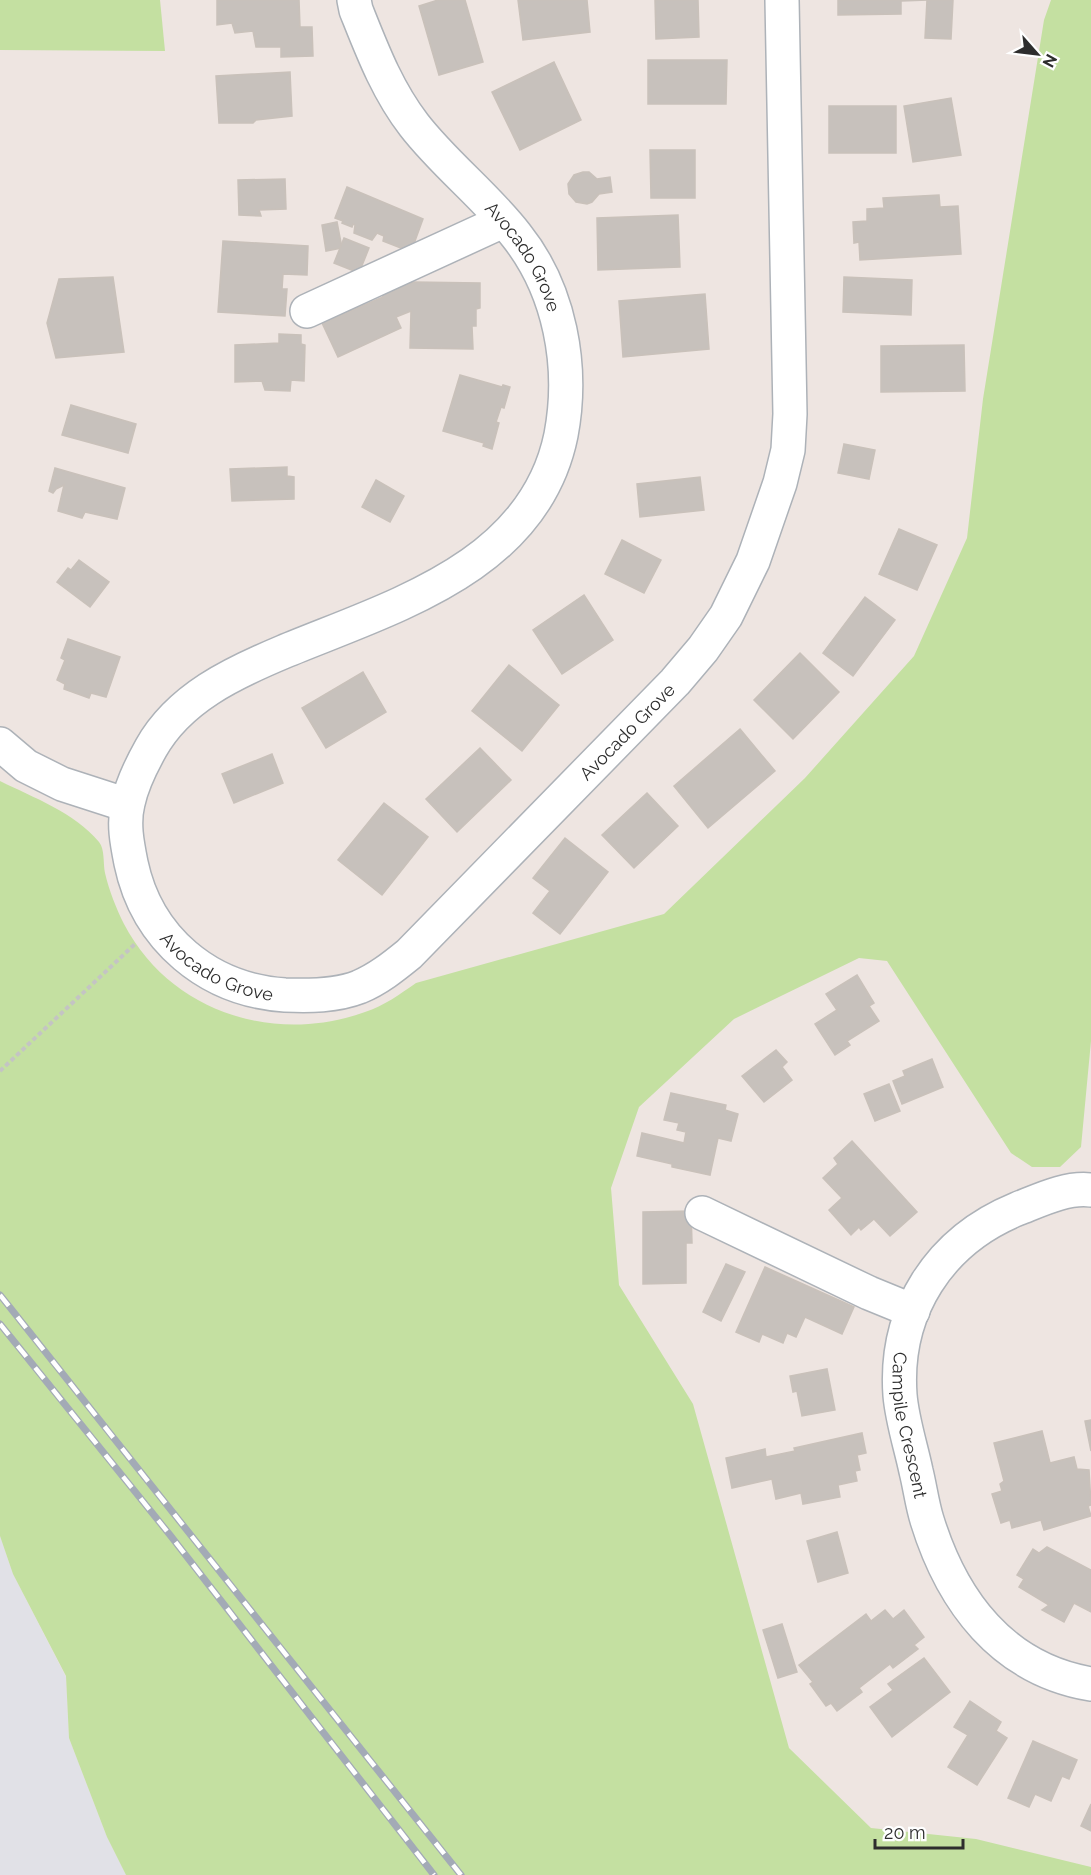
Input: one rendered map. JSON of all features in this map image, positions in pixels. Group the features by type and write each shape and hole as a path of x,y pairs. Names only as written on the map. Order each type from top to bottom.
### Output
{"street":[{"name":"Avocado Grove","path":"354,0 383,76 414,125 516,235 536,263 550,294 561,335 567,385 560,436 551,466 539,493 508,535 471,566 430,591 242,669 198,696 160,733 138,773 127,805 126,838 134,877 155,924 194,963 219,979 243,989 269,993 330,994 355,989 382,976 410,954 675,682 703,649 726,616 753,561 780,483 788,450 790,414 782,0"},
{"path":"307,311 503,221"},
{"path":"0,744 26,766 62,784 127,805"},
{"name":"Campile Crescent","path":"1091,1190 1053,1195 1002,1215 968,1237 936,1267 918,1297 900,1366 900,1397 926,1519 941,1560 963,1602 981,1624 1022,1658 1042,1669 1077,1681 1091,1683"},
{"path":"702,1213 869,1293 913,1311"}],"path":[{"path":"0,1071 155,924"}],"shaded area":[{"path":"0,1536 13,1574 66,1677 69,1738 107,1837 126,1875 0,1875"}],"green space":[{"path":"0,0 160,0 165,51 0,50"},
{"path":"1051,0 1091,0 1091,1041 1081,1147 1060,1167 1032,1167 1011,1153 887,961 859,958 734,1019 639,1107 611,1188 619,1285 693,1404 789,1748 871,1828 976,1839 1091,1867 1091,1875 126,1875 107,1837 69,1738 66,1676 13,1574 0,1536 0,781 66,814 89,831 99,842 105,873 124,924 144,954 168,980 196,999 228,1013 261,1022 295,1025 330,1021 365,1012 392,999 416,983 664,914 805,778 914,656 967,538 983,399 1044,20"}],"building":[{"path":"217,0 299,0 300,27 312,27 313,56 281,57 281,47 256,47 253,31 235,33 232,23 217,25"},
{"path":"438,0 465,0 483,62 439,75 419,6"},
{"path":"518,0 587,0 590,32 523,40"},
{"path":"655,0 698,0 699,37 656,39"},
{"path":"838,0 928,0 901,1 901,14 838,15"},
{"path":"927,0 953,0 951,39 925,38"},
{"path":"648,60 727,60 726,104 648,104"},
{"path":"554,62 581,120 520,150 492,92"},
{"path":"290,72 292,116 256,120 253,123 219,123 216,76"},
{"path":"951,98 961,155 913,162 904,106"},
{"path":"829,106 896,106 896,153 829,153"},
{"path":"650,150 695,150 695,198 651,198"},
{"path":"589,172 597,179 610,177 612,192 599,194 587,204 576,202 569,194 568,184 574,175"},
{"path":"285,179 286,209 259,210 261,216 239,215 238,180"},
{"path":"347,187 423,219 411,252 383,241 384,236 377,233 372,240 354,233 355,225 353,224 352,227 335,218"},
{"path":"939,195 940,207 958,206 961,254 860,260 859,242 854,243 853,222 867,221 867,209 884,208 883,198"},
{"path":"678,215 680,267 598,270 597,218"},
{"path":"337,222 342,248 326,251 322,225"},
{"path":"344,238 369,248 359,273 334,263"},
{"path":"223,241 308,246 307,275 283,274 282,289 287,289 285,316 218,312"},
{"path":"113,277 124,352 56,358 47,323 59,279"},
{"path":"844,277 912,280 911,315 843,312"},
{"path":"413,282 480,283 480,308 476,309 476,326 472,326 473,349 410,348 411,311 396,317 401,328 338,357 322,323"},
{"path":"705,294 709,349 623,357 619,301"},
{"path":"279,334 301,335 301,344 305,345 304,381 291,380 290,391 265,390 262,381 235,382 235,345 279,343"},
{"path":"964,345 965,391 881,392 881,346"},
{"path":"460,375 502,387 503,385 510,387 504,408 501,407 496,422 499,423 492,449 483,446 484,443 443,431"},
{"path":"71,405 136,424 128,453 62,435"},
{"path":"844,444 875,450 869,479 838,473"},
{"path":"287,467 287,476 294,477 294,499 232,501 230,469"},
{"path":"55,468 125,488 117,519 85,512 82,518 58,511 64,485 53,493 49,491"},
{"path":"700,477 704,510 640,517 637,484"},
{"path":"376,480 404,496 390,522 362,507"},
{"path":"899,529 937,545 917,590 879,574"},
{"path":"622,540 661,560 644,593 605,574"},
{"path":"79,560 109,582 90,607 57,582 68,568 71,570"},
{"path":"584,595 613,640 562,674 533,630"},
{"path":"865,597 895,620 853,676 823,653"},
{"path":"68,639 120,657 106,697 91,693 89,698 64,689 65,684 57,680 65,660 61,658"},
{"path":"800,653 839,692 793,739 754,700"},
{"path":"509,665 559,705 522,751 472,711"},
{"path":"363,672 386,712 326,748 302,708"},
{"path":"740,729 775,771 708,828 674,786"},
{"path":"480,748 511,780 457,832 426,799"},
{"path":"272,754 283,783 234,803 222,774"},
{"path":"647,793 678,826 634,868 602,835"},
{"path":"384,803 428,837 382,895 338,860"},
{"path":"565,838 608,872 560,934 533,913 550,891 533,878"},
{"path":"857,975 874,1003 869,1006 879,1021 847,1041 850,1045 835,1055 815,1024 837,1010 826,994"},
{"path":"776,1050 787,1062 782,1067 792,1080 764,1102 742,1076"},
{"path":"932,1059 943,1087 902,1104 893,1081 905,1076 903,1071"},
{"path":"889,1084 900,1111 875,1121 864,1094"},
{"path":"671,1093 726,1105 725,1110 738,1114 731,1141 718,1138 710,1175 672,1167 672,1164 637,1156 642,1133 684,1143 686,1132 677,1130 679,1123 664,1120"},
{"path":"852,1141 917,1212 890,1236 874,1219 861,1230 859,1227 851,1235 829,1210 842,1198 823,1178 838,1164 834,1158"},
{"path":"691,1211 692,1243 686,1243 686,1283 643,1284 643,1212"},
{"path":"726,1264 745,1272 721,1321 703,1312"},
{"path":"765,1267 854,1307 842,1334 805,1317 796,1337 787,1333 783,1343 762,1334 759,1342 736,1332"},
{"path":"827,1369 835,1410 802,1416 797,1391 793,1392 790,1376"},
{"path":"1091,1420 1091,1451 1085,1421"},
{"path":"1042,1431 1050,1463 1074,1457 1077,1469 1089,1470 1091,1505 1088,1506 1091,1516 1044,1530 1041,1520 1012,1528 1010,1520 1001,1523 992,1494 1002,1491 1000,1484 1004,1481 994,1443"},
{"path":"862,1433 866,1453 857,1455 860,1470 855,1471 857,1481 838,1485 840,1497 803,1504 801,1493 776,1499 772,1479 732,1488 726,1458 765,1449 766,1457 795,1451 794,1448"},
{"path":"837,1532 848,1573 818,1582 807,1541"},
{"path":"1047,1547 1091,1570 1091,1612 1074,1603 1064,1622 1042,1610 1049,1605 1019,1587 1024,1579 1017,1575 1033,1549 1039,1553"},
{"path":"885,1610 893,1619 904,1610 924,1637 914,1645 918,1649 893,1668 890,1664 859,1688 862,1692 837,1711 831,1703 826,1706 810,1684 813,1682 799,1665 866,1614 871,1621"},
{"path":"782,1624 797,1672 778,1678 763,1630"},
{"path":"924,1658 950,1692 892,1737 870,1707 893,1690 888,1684"},
{"path":"970,1701 1001,1722 996,1731 1007,1738 977,1785 948,1767 968,1735 954,1727"},
{"path":"1033,1741 1077,1760 1069,1779 1062,1776 1051,1801 1035,1794 1029,1807 1008,1798"},
{"path":"1091,1804 1091,1831 1081,1826"}],"railway":[{"path":"0,1295 461,1875"},
{"path":"0,1324 170,1535 434,1875"}]}
